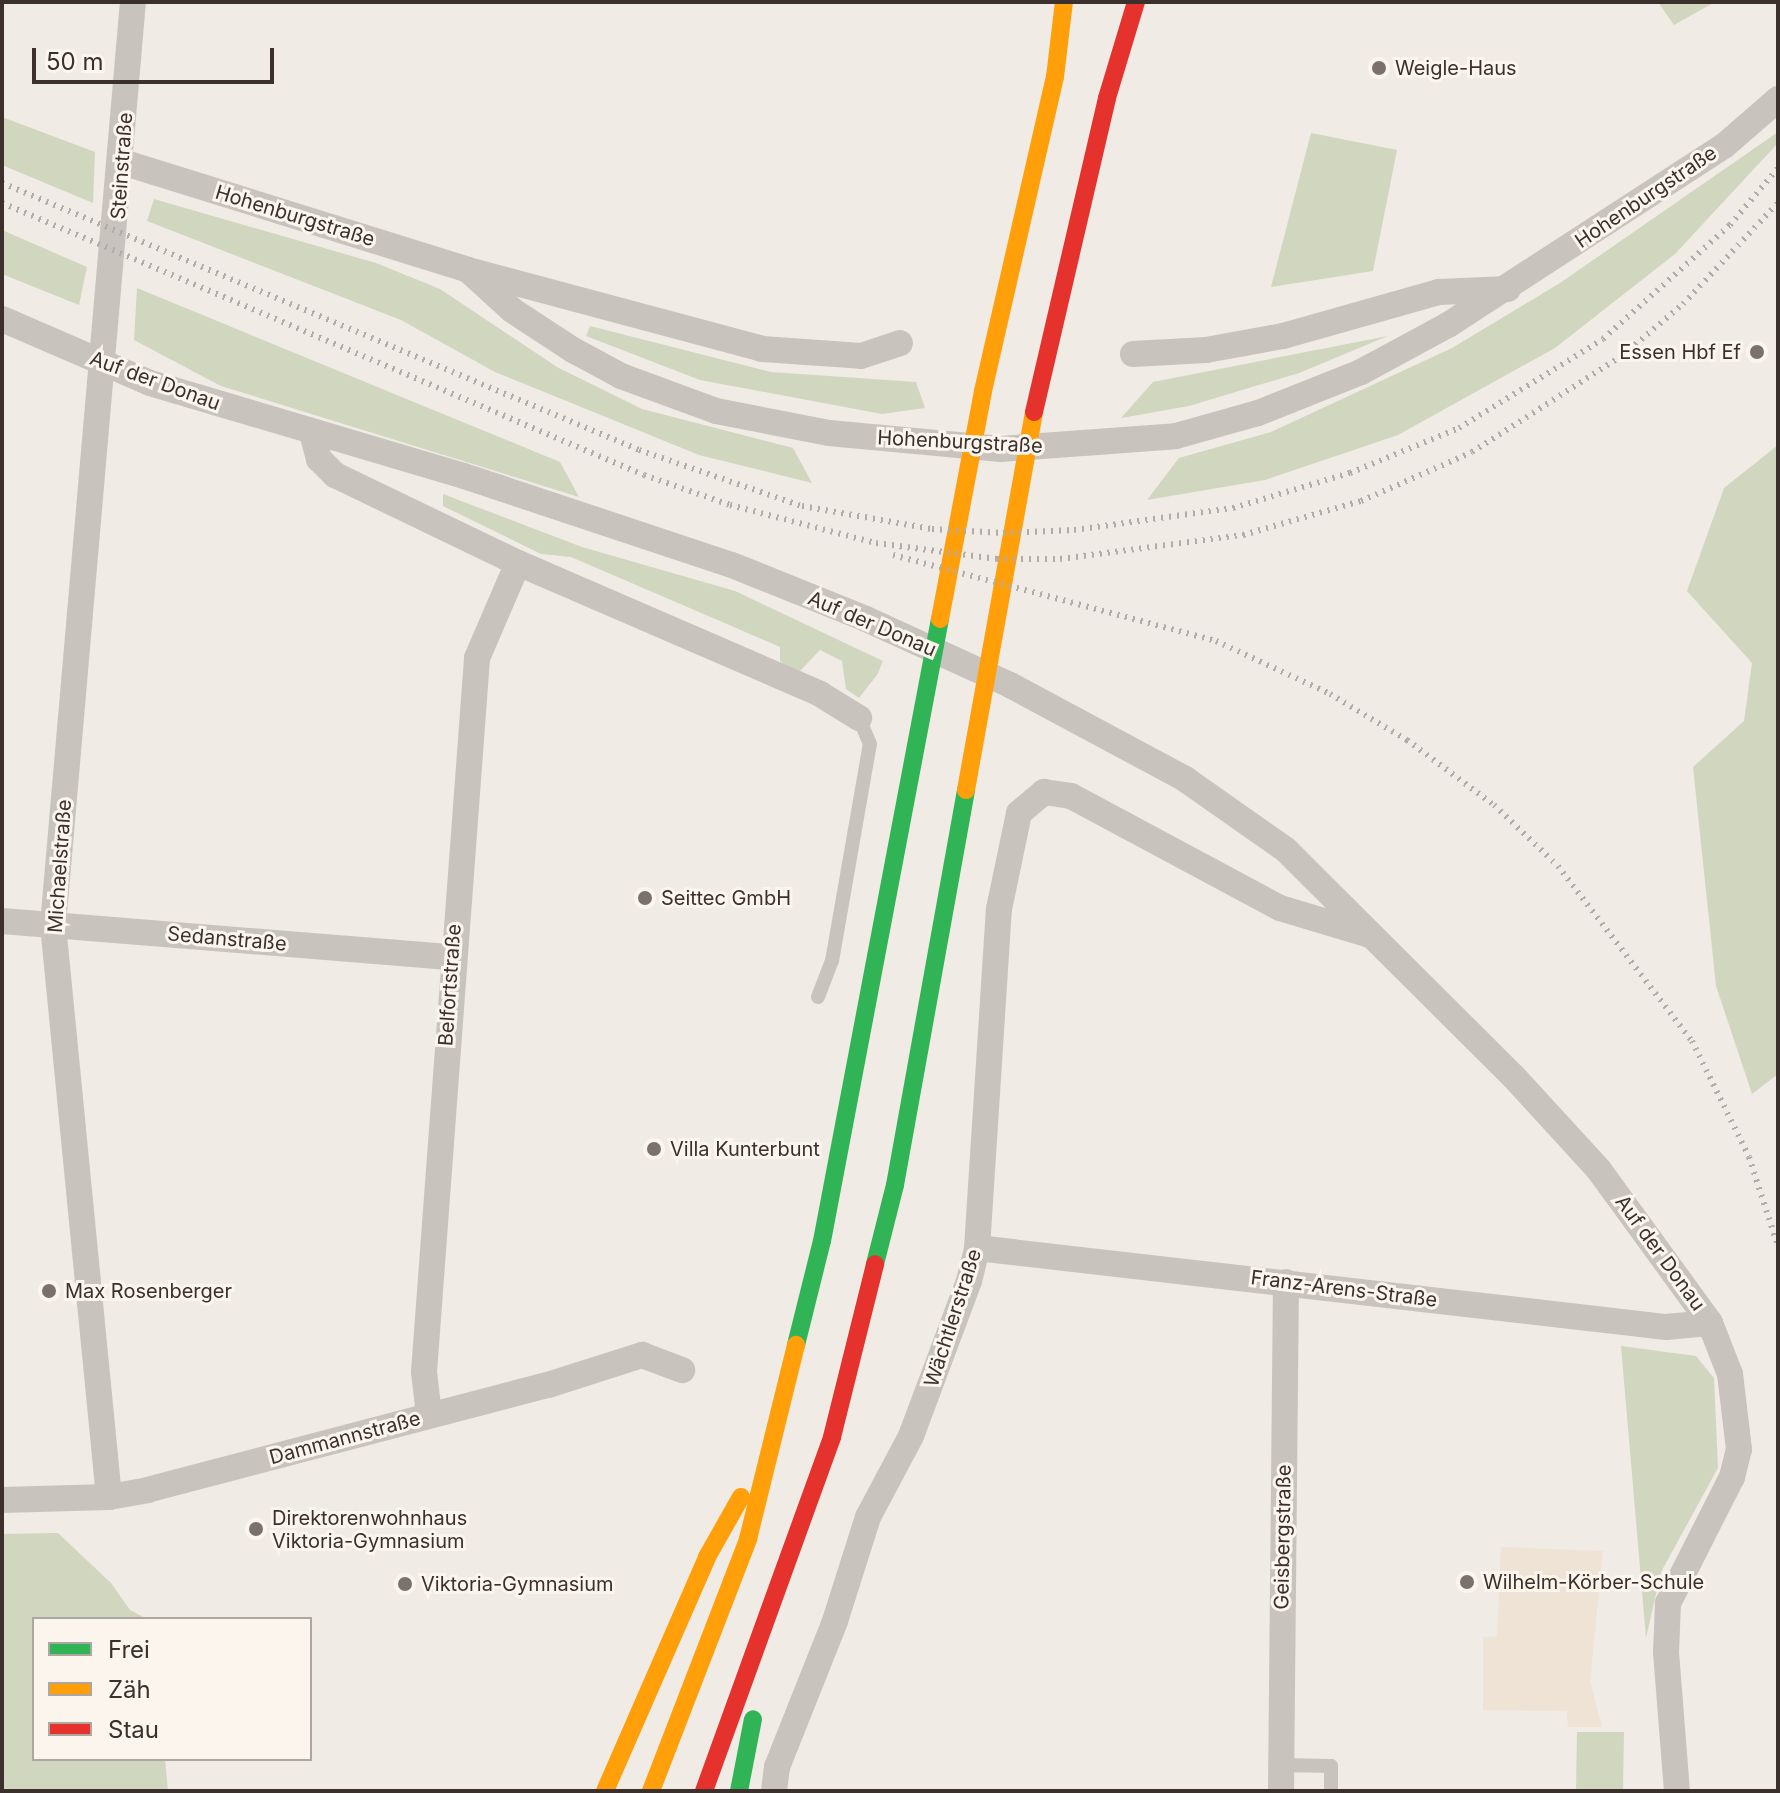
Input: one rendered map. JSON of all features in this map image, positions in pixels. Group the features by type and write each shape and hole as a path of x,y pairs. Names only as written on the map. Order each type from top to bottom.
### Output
{"highway":[{"path":"651,1791 748,1539 826,1226 983,391 1055,77 1064,2"},
{"path":"1055,77 1081,2"},
{"path":"704,1791 776,1603 832,1437 895,1185 1037,397 1107,98 1136,2"},
{"path":"605,1791 707,1557 770,1446"},
{"path":"739,1791 776,1603"}],"street":[{"name":"Steinstraße","path":"112,282 133,2"},
{"name":"Hohenburgstraße","path":"468,270 539,329 668,396 788,426 1001,449 1176,436 1258,413 1361,372 1508,289 1724,146 1778,99"},
{"name":"Hohenburgstraße","path":"122,162 468,270 762,349 861,356 900,343"},
{"name":"Michaelstraße","path":"109,1497 53,925 112,282"},
{"path":"1133,354 1206,350 1283,336 1439,292 1508,289"},
{"name":"Auf der Donau","path":"2,319 104,365 312,433 464,476 732,565 1010,685 1198,787 1286,850 1513,1076 1599,1170 1710,1323 1730,1374 1739,1449 1732,1477 1668,1603 1666,1652 1677,1791"},
{"path":"312,433 319,459 335,475 518,563 820,694 859,718"},
{"name":"Belfortstraße","path":"429,1415 424,1372 452,957 477,658 518,563"},
{"name":"Wächtlerstraße","path":"774,1791 777,1767 835,1621 868,1517 911,1436 944,1357 977,1248 999,909 1014,825 1027,802 1044,792 1099,809"},
{"name":"Auf der Donau","path":"1099,809 1280,908 1370,935"},
{"name":"Sedanstraße","path":"2,921 452,957"},
{"name":"Franz-Arens-Straße","path":"977,1248 1666,1327 1710,1323"},
{"name":"Geisbergstraße","path":"1281,1778 1286,1282"},
{"name":"Dammannstraße","path":"2,1500 109,1497 429,1415 642,1355 682,1370"}],"lane":[{"path":"818,997 832,961 870,744 859,718"},
{"path":"1281,1778 1331,1766 1331,1791"}],"green space":[{"path":"1658,2 1715,2 1674,25"},
{"path":"2,117 95,152 93,203 2,165"},
{"path":"1778,132 1778,143 1675,254 1555,348 1398,435 1265,480 1147,500 1179,458 1271,432 1452,348 1560,283"},
{"path":"1311,133 1397,150 1373,271 1271,287"},
{"path":"154,199 376,263 440,289 557,367 642,409 793,448 812,483 699,455 495,372 401,320 147,221"},
{"path":"2,230 87,267 79,305 2,274"},
{"path":"137,288 560,462 579,497 221,386 134,340"},
{"path":"590,326 771,372 916,382 925,408 882,414 700,380 586,336"},
{"path":"1388,336 1299,373 1189,406 1121,418 1153,382"},
{"path":"1778,445 1778,1074 1752,1094 1716,986 1693,767 1744,721 1752,663 1687,591 1724,488"},
{"path":"443,494 582,547 735,591 883,661 877,675 859,698 846,689 842,661 820,650 800,671 789,669 780,661 780,647 571,557 541,554 443,506"},
{"path":"1621,1346 1696,1356 1714,1378 1718,1468 1661,1572 1646,1638"},
{"path":"58,1533 111,1583 130,1610 143,1617 32,1617 32,1761 165,1761 168,1791 2,1791 2,1534"},
{"path":"1577,1732 1624,1732 1623,1791 1576,1791"}],"shaded area":[{"path":"1501,1547 1603,1551 1590,1681 1602,1727 1568,1727 1567,1711 1483,1710 1483,1637 1497,1636"}],"railway":[{"path":"2,183 639,450 802,506 932,529 1003,533 1074,530 1233,508 1350,473 1459,428 1603,339 1730,225 1778,168"},
{"path":"2,203 644,475 730,505 876,543 997,559 1060,559 1243,535 1361,501 1472,452 1623,355 1683,304 1778,203"},
{"path":"893,555 1216,641 1330,694 1407,740 1494,805 1558,866 1692,1041 1749,1157 1778,1246"}],"traffic: fast":[{"path":"796,1345 822,1241 940,619"},
{"path":"875,1264 895,1185 966,790"},
{"path":"739,1791 753,1719"}],"traffic: slow":[{"path":"940,619 983,391 1055,77 1064,2"},
{"path":"966,790 1034,412"},
{"path":"651,1791 748,1539 796,1345"},
{"path":"605,1791 707,1557 741,1497"}],"traffic: jam":[{"path":"1034,412 1107,98 1136,2"},
{"path":"704,1791 832,1437 875,1264"}],"place":[{"name":"Weigle-Haus","path":"1379,68"},
{"name":"Essen Hbf Ef","path":"1757,352"},
{"name":"Seittec GmbH","path":"645,898"},
{"name":"Villa Kunterbunt","path":"654,1149"},
{"name":"Max Rosenberger","path":"49,1291"},
{"name":"Direktorenwohnhaus Viktoria-Gymnasium","path":"256,1529"},
{"name":"Wilhelm-Körber-Schule","path":"1467,1582"},
{"name":"Viktoria-Gymnasium","path":"405,1584"}]}
